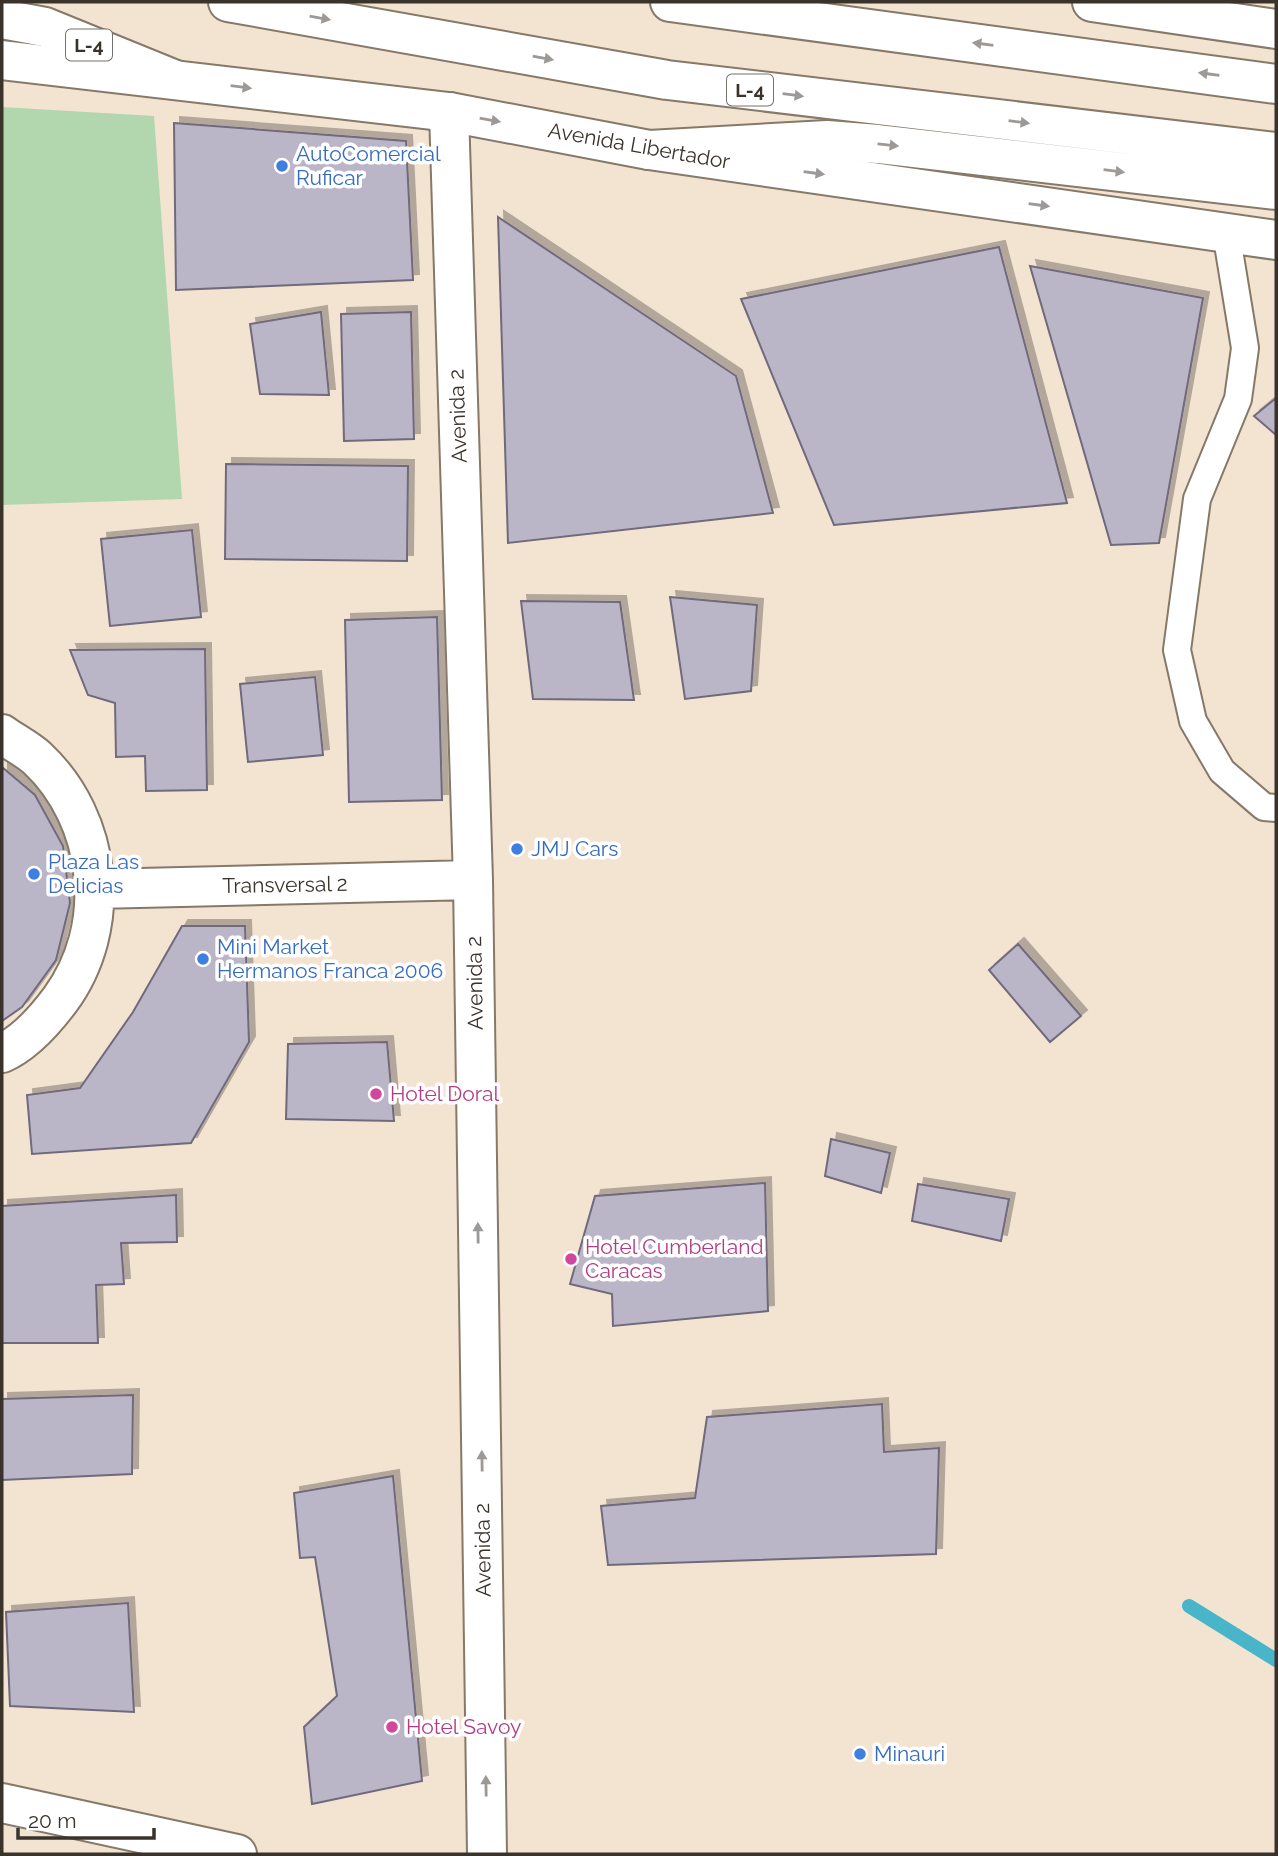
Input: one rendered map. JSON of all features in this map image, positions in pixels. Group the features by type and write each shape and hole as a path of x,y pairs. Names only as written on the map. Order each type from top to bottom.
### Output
{"main road":[{"name":"L-4","path":"228,2 667,80 1276,152"},
{"path":"670,2 1276,83"},
{"path":"1092,2 1276,29"},
{"name":"L-4","path":"2,19 45,27 173,79"},
{"name":"Avenida Libertador","path":"2,60 449,112 649,150 1276,240"},
{"name":"Avenida 2","path":"449,112 473,880 487,1854"},
{"name":"L-4","path":"649,150 827,140 1276,190"},
{"path":"2,734 37,758 68,796 88,840 96,889 91,937 74,982 45,1021 2,1053"},
{"name":"Transversal 2","path":"96,889 473,880"},
{"path":"2,1803 237,1854"}],"lane":[{"path":"1226,232 1245,348 1238,400 1197,499 1177,650 1193,721 1222,771 1264,807 1276,808"}],"green space":[{"path":"2,107 154,116 182,499 2,505"}],"building":[{"path":"174,123 406,141 413,280 176,290"},
{"path":"498,217 736,376 773,513 508,543"},
{"path":"999,247 1067,503 834,525 741,299"},
{"path":"1030,266 1203,298 1159,543 1111,545"},
{"path":"321,312 329,395 260,394 250,324"},
{"path":"411,312 414,439 344,441 341,314"},
{"path":"1276,398 1276,435 1254,416"},
{"path":"226,464 408,466 407,561 225,559"},
{"path":"192,530 201,617 110,626 101,539"},
{"path":"670,597 757,605 751,691 685,699"},
{"path":"521,601 620,602 634,700 533,699"},
{"path":"437,617 442,800 349,802 345,620"},
{"path":"205,649 207,790 146,791 145,756 116,757 115,703 88,695 70,650"},
{"path":"315,677 323,755 248,762 240,684"},
{"name":"Plaza Las Delicias","path":"2,767 35,795 63,846 70,903 56,960 22,1007 2,1021"},
{"path":"182,926 245,926 249,1042 191,1143 32,1154 27,1095 80,1088 133,1012"},
{"path":"1018,944 1081,1016 1050,1042 989,970"},
{"path":"387,1042 394,1121 286,1119 288,1044"},
{"path":"831,1139 890,1153 881,1193 825,1176"},
{"path":"765,1183 768,1311 613,1326 612,1294 570,1284 595,1196"},
{"path":"918,1184 1009,1199 1001,1241 912,1221"},
{"path":"176,1195 177,1242 121,1243 124,1284 96,1285 98,1343 2,1343 2,1206"},
{"path":"133,1395 132,1474 2,1480 2,1399"},
{"path":"882,1404 884,1452 939,1448 936,1554 608,1565 601,1506 695,1498 707,1417"},
{"path":"393,1476 422,1781 312,1804 304,1727 337,1696 315,1557 300,1558 294,1493"},
{"path":"128,1603 134,1712 10,1706 6,1612"}],"waterway":[{"path":"1189,1606 1276,1660"}],"place":[{"name":"AutoComercial Ruficar","path":"282,166"},
{"name":"JMJ Cars","path":"517,849"},
{"name":"Plaza Las Delicias","path":"34,874"},
{"name":"Mini Market Hermanos Franca 2006","path":"203,959"},
{"name":"Hotel Doral","path":"376,1094"},
{"name":"Hotel Cumberland Caracas","path":"571,1259"},
{"name":"Hotel Savoy","path":"392,1727"},
{"name":"Minauri","path":"860,1754"}]}
